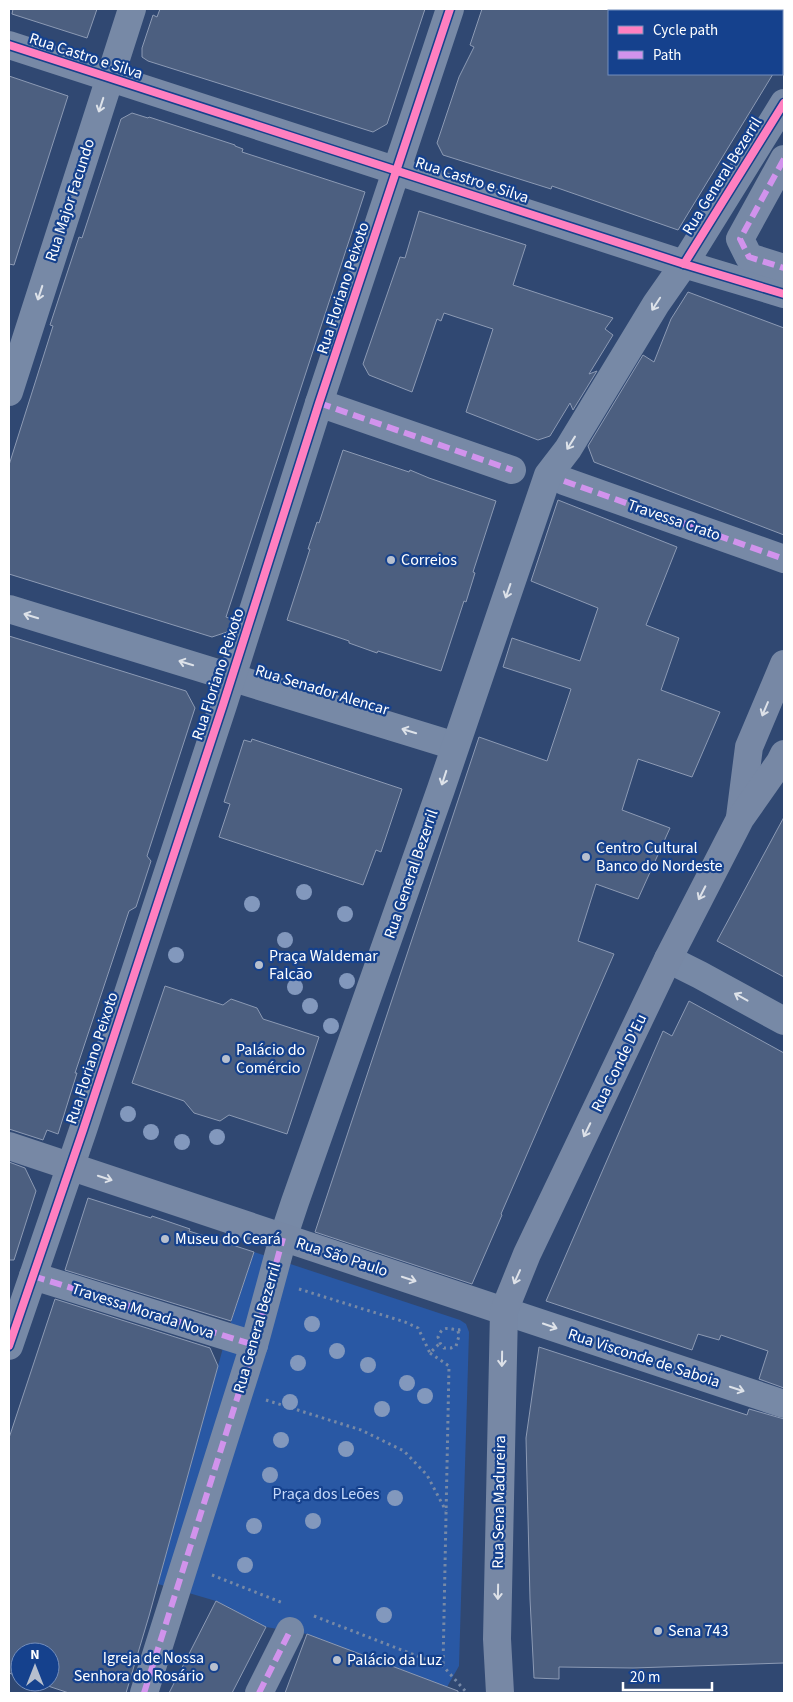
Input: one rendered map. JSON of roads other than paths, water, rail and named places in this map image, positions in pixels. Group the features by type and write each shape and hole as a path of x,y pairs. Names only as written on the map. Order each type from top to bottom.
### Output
{"main road":[{"name":"Rua Conde D'Eu","path":"740,819 748,747 784,664"},
{"name":"Rua Conde D'Eu","path":"504,1311 545,1217 668,959 740,819 784,754"},
{"name":"Rua São Paulo","path":"9,1146 504,1311"},
{"name":"Rua Sena Madureira","path":"500,1693 497,1639 504,1311"}],"street":[{"name":"Rua Major Facundo","path":"9,392 132,9"},
{"name":"Rua Floriano Peixoto","path":"9,1346 232,676 319,403 450,9"},
{"name":"Rua Castro e Silva","path":"9,45 684,264 784,294"},
{"name":"Rua General Bezerril","path":"144,1693 240,1392 283,1238 548,475 568,449 656,304 684,264 784,103"},
{"path":"784,159 740,239 748,257 784,268"},
{"path":"319,403 512,470"},
{"name":"Travessa Crato","path":"564,481 784,559"},
{"name":"Rua Senador Alencar","path":"9,609 455,746"},
{"path":"668,959 784,1021"},
{"name":"Travessa Morada Nova","path":"33,1276 254,1345"},
{"name":"Rua Visconde de Saboia","path":"504,1311 784,1404"},
{"path":"259,1693 290,1631"}],"place":[{"name":"Correios","path":"391,560"},
{"name":"Centro Cultural Banco do Nordeste","path":"586,857"},
{"name":"Praça Waldemar Falcão","path":"259,965"},
{"name":"Palácio do Comércio","path":"226,1059"},
{"name":"Museu do Ceará","path":"165,1239"},
{"name":"Sena 743","path":"658,1631"},
{"name":"Palácio da Luz","path":"337,1660"},
{"name":"Igreja de Nossa Senhora do Rosário","path":"214,1667"}],"park label":[{"name":"Praça dos Leões","path":"326,1494"}]}
